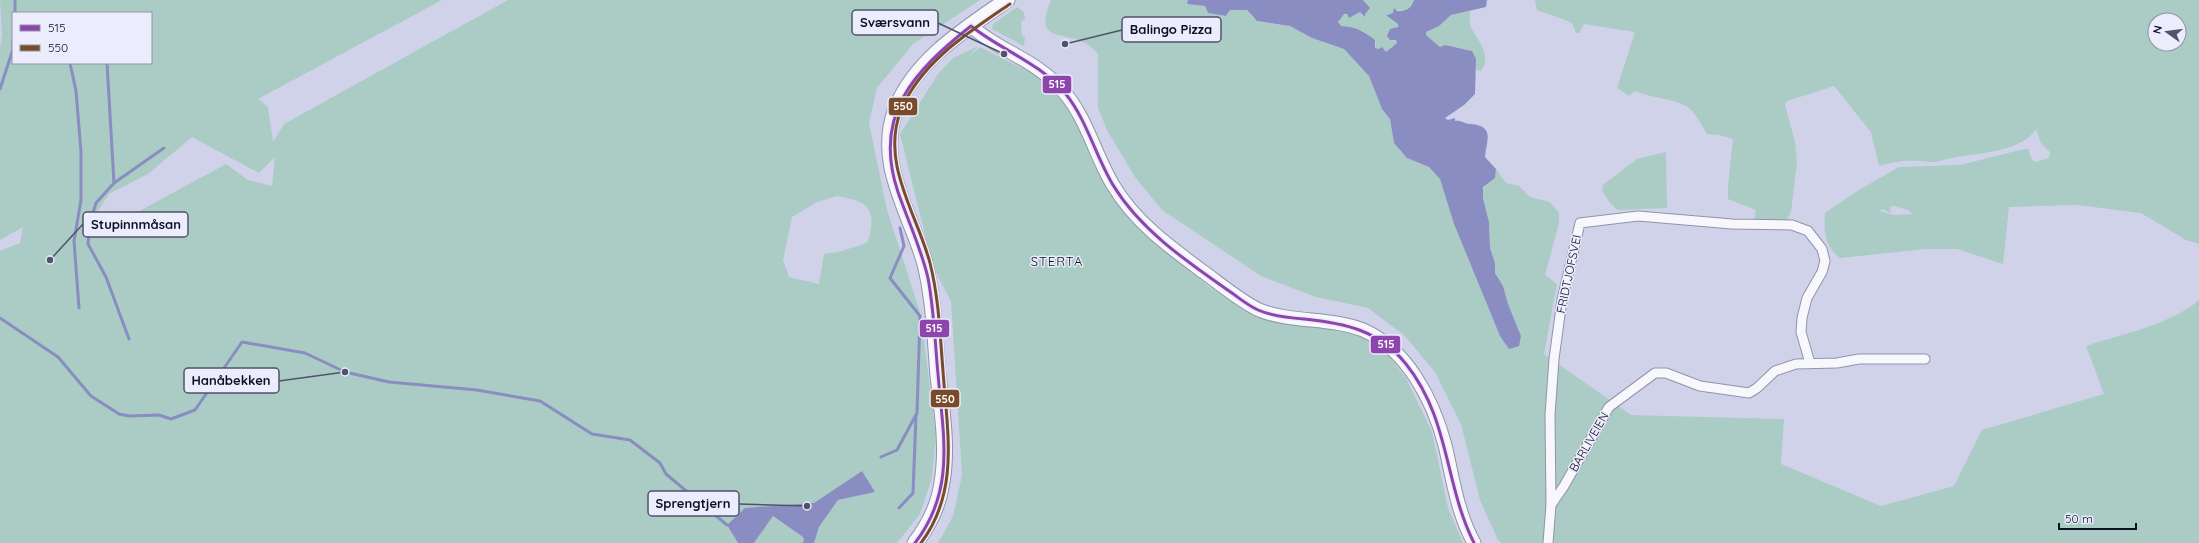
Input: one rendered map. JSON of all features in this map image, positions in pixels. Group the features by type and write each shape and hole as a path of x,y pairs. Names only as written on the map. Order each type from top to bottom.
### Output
{"main road":[{"path":"915,543 928,524 941,490 944,468 943,430 931,293 920,247 894,180 890,149 890,131 898,104 914,77 930,60 971,26 1007,0"},
{"path":"971,26 987,38 1036,66 1059,86 1077,110 1118,193 1143,223 1171,247 1236,296 1259,310 1273,315 1353,327 1379,339 1397,353 1417,380 1437,422 1444,443 1459,508 1474,543"}],"street":[{"name":"FRIDTJOFSVEI","path":"1548,543 1550,505 1550,415 1554,359 1562,300 1580,223 1638,216 1732,224 1792,225 1808,231 1822,249 1825,261 1822,272 1807,298 1802,318 1802,338 1810,363"},
{"name":"BARLIVEIEN","path":"1550,505 1564,486 1609,407 1655,373 1666,373 1700,386 1749,393 1780,368 1810,363 1837,363 1859,359 1925,359"}],"green space":[{"path":"0,0 442,0 258,99 268,107 273,142 284,124 508,0 980,0 913,44 877,88 869,123 887,210 921,315 936,437 932,478 920,514 897,543 814,543 819,527 838,500 875,492 862,471 814,504 745,508 727,525 738,543 0,543 0,251 20,243 23,227 0,240 0,47 2,35","holes":["192,137 259,173 275,157 272,186 248,180 226,164 90,238 93,219 109,194 148,174","837,196 856,200 862,203 869,211 872,222 867,243 839,252 824,254 819,284 789,277 783,260 792,217 817,202"]},
{"path":"1051,0 1188,0 1187,4 1205,6 1208,13 1226,16 1230,10 1247,10 1253,18 1261,22 1290,26 1312,38 1344,49 1369,76 1382,109 1390,119 1394,143 1407,158 1429,167 1440,179 1454,224 1500,336 1521,336 1508,304 1503,286 1495,273 1495,263 1490,248 1489,222 1482,192 1486,184 1495,178 1496,169 1506,183 1519,186 1530,197 1550,202 1559,213 1559,223 1545,275 1557,284 1544,354 1631,415 1784,419 1781,464 1881,506 1954,486 1982,430 2104,394 2086,346 2130,333 2160,322 2187,309 2199,300 2199,543 1502,543 1498,540 1480,500 1461,424 1435,372 1405,336 1368,308 1316,297 1261,276 1162,210 1135,177 1107,130 1098,108 1098,54 1091,47 1079,40 1054,34 1049,30 1046,24 1046,14"},
{"path":"1363,0 1414,0 1407,10 1393,10 1393,13 1386,14 1398,24 1397,28 1393,28 1393,41 1396,40 1397,43 1386,52 1383,48 1375,48 1376,42 1369,34 1340,26 1338,20 1344,14 1353,16 1360,12 1363,16 1369,8"},
{"path":"1535,0 2199,0 2199,244 2186,240 2141,213 2077,205 2009,207 2003,264 1957,249 1926,249 1840,258 1831,249 1826,238 1825,213 1854,193 1899,167 1960,165 2024,149 2028,149 2032,160 2036,162 2049,158 2050,152 2041,143 2036,129 2028,138 2005,149 1951,158 1938,162 1903,161 1879,166 1871,132 1834,86 1787,101 1785,104 1795,142 1797,162 1791,212 1787,219 1781,222 1754,221 1756,210 1728,199 1733,139 1719,135 1707,134 1694,113 1683,104 1635,91 1629,96 1617,88 1635,32 1584,24 1579,33 1576,33 1572,23 1537,10","holes":["1895,206 1908,210 1913,214 1893,215 1880,211 1882,209 1891,213 1890,207"]},
{"path":"1017,7 1024,12 1025,20 1021,21 1022,36 1025,37 1024,46 992,29 993,24"},
{"path":"1470,11 1471,27 1485,54 1484,65 1481,71 1475,69 1476,59 1469,50 1444,45 1440,47 1426,35 1426,32 1439,26 1451,15"},
{"path":"978,46 969,56 980,47 1043,79 1075,116 1095,167 1125,213 1208,286 1256,316 1342,330 1363,337 1385,351 1406,378 1432,432 1448,508 1463,543 938,543 953,516 962,475 951,301 933,267 900,134 938,74 953,58"},
{"path":"1666,152 1667,208 1618,210 1610,203 1602,190 1603,185 1637,159"},
{"path":"773,516 803,537 804,541 802,543 754,543"}],"water":[{"path":"1188,0 1363,0 1370,8 1365,14 1365,17 1360,12 1349,18 1347,14 1344,14 1338,22 1341,26 1355,28 1367,34 1375,40 1375,48 1379,49 1382,47 1386,52 1397,43 1396,40 1390,40 1387,36 1390,29 1398,27 1398,24 1386,15 1393,13 1394,8 1397,11 1406,10 1411,6 1414,0 1487,0 1486,7 1451,15 1439,26 1426,32 1426,35 1440,47 1445,45 1472,51 1476,59 1475,94 1464,105 1445,118 1448,120 1455,118 1455,121 1478,125 1486,131 1488,135 1485,157 1496,169 1495,178 1483,187 1483,198 1489,222 1490,248 1495,263 1495,273 1503,286 1508,304 1521,336 1519,346 1509,349 1500,336 1454,224 1440,179 1429,167 1407,158 1394,143 1390,119 1382,109 1369,76 1344,49 1312,38 1290,26 1257,21 1247,10 1230,10 1226,16 1208,13 1205,6 1187,4"},
{"path":"862,471 875,492 838,500 819,527 814,543 802,543 804,541 803,537 773,516 754,543 738,543 727,525 745,508 814,503"}],"waterway":[{"path":"15,0 15,12"},
{"path":"0,89 12,52"},
{"path":"70,64 76,91 81,152 81,200 74,241 79,308"},
{"path":"107,64 114,183"},
{"path":"129,339 106,277 88,244 91,219 96,203 114,183 164,148"},
{"path":"881,457 897,450 917,413 920,316 890,278 904,246 900,228"},
{"path":"0,318 58,357 91,396 119,414 129,416 159,415 171,419 195,410 242,342 305,353 345,372 389,382 477,390 540,401 592,434 630,440 660,463 666,474 727,525"},
{"path":"899,508 913,493 916,415"}],"transit line":[{"name":"550","path":"921,543 933,523 941,503 946,482 948,460 947,416 939,317 933,276 898,169 895,149 896,130 901,110 910,93 933,63 963,37 1010,4"},
{"name":"515","path":"915,543 928,523 937,503 942,482 944,440 933,314 928,278 918,245 898,192 891,165 890,140 895,118 903,97 916,78 932,60 971,26 1032,65 1055,82 1073,103 1107,174 1124,202 1137,217 1183,258 1258,310 1269,314 1347,326 1372,336 1396,352 1420,385 1431,407 1439,429 1464,520 1474,543"}],"place":[{"name":"Balingo Pizza","path":"1065,44"},
{"name":"Sværsvann","path":"1004,54"},
{"name":"Stupinnmåsan","path":"50,260"},
{"name":"Hanåbekken","path":"345,372"},
{"name":"Sprengtjern","path":"807,506"}],"district":[{"name":"STERTA","path":"1057,261"}]}
